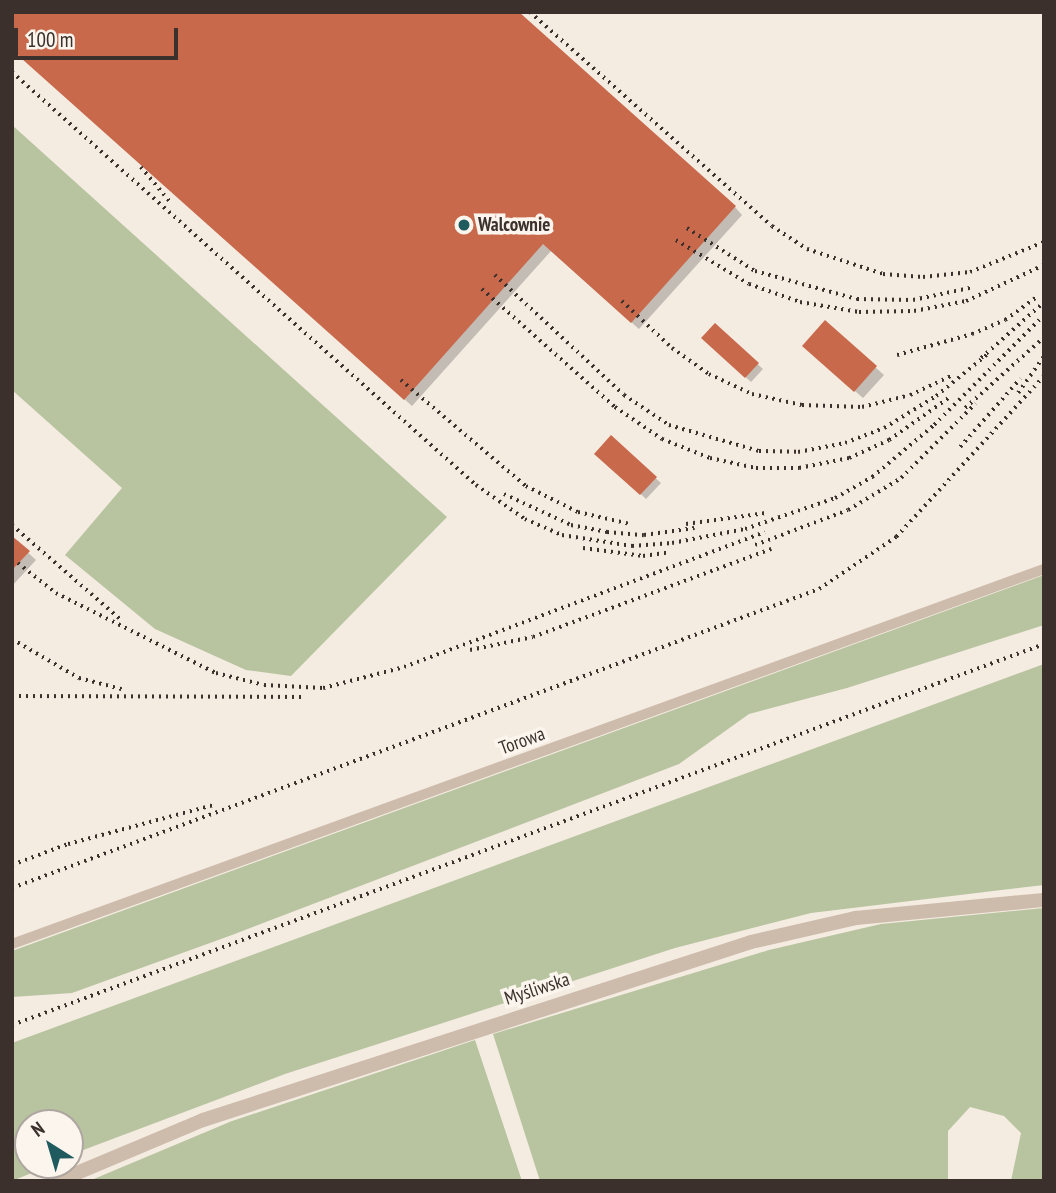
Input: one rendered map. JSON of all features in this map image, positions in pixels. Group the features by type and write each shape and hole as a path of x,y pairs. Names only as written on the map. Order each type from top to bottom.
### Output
{"street":[{"name":"Torowa","path":"12,944 1044,569"},
{"name":"Myśliwska","path":"58,1181 203,1120 751,942 856,918 1044,900"}],"green space":[{"path":"12,125 447,517 291,676 246,670 155,629 65,555 122,488 12,390"},
{"path":"1044,575 1044,625 847,688 749,714 679,764 232,935 72,993 12,997 12,951"},
{"path":"1044,664 1044,885 811,913 675,948 285,1074 84,1150 84,1109 14,1109 14,1179 17,1179 12,1181 12,1043"},
{"path":"1044,908 1044,1181 1011,1181 1021,1133 1004,1116 970,1107 948,1131 948,1181 540,1181 493,1034 769,950 881,924"},
{"path":"475,1040 522,1181 89,1181 232,1121"}],"building":[{"name":"Walcownie","path":"12,12 519,12 736,206 631,323 543,244 404,400 12,50"},
{"path":"825,320 877,366 854,392 802,346"},
{"path":"715,323 759,363 745,378 701,338"},
{"path":"611,435 657,477 640,495 594,454"},
{"path":"12,536 30,551 12,570"}],"railway":[{"path":"530,12 772,226 807,249 883,274 923,277 970,272 1044,242"},
{"path":"12,72 476,485 525,519 562,535 632,546 672,543 745,529 835,498 872,477 934,425 1044,315"},
{"path":"141,167 172,204"},
{"path":"687,228 755,271 857,299 913,300 974,287"},
{"path":"676,240 749,284 800,302 859,312 914,311 966,301 1044,265"},
{"path":"495,275 624,395 669,425 759,451 798,452 845,443 884,428 936,396 989,353"},
{"path":"482,289 615,407 662,439 710,458 756,468 799,468 849,458 889,440 950,397"},
{"path":"897,355 972,334 1005,320 1038,296"},
{"path":"622,301 672,348 709,374 752,394 802,405 862,407 910,395 951,376"},
{"path":"981,358 1044,302"},
{"path":"965,408 1044,337"},
{"path":"1018,393 1044,356"},
{"path":"12,888 819,589 896,537 1044,376"},
{"path":"960,447 1020,379"},
{"path":"401,380 526,486 578,512 630,524"},
{"path":"755,545 848,510 901,478 975,404"},
{"path":"504,494 571,525 607,532 644,535 695,528"},
{"path":"686,524 765,513"},
{"path":"12,525 120,619"},
{"path":"18,563 56,593 216,673 264,685 323,688 404,667 765,532"},
{"path":"583,548 643,556 670,552"},
{"path":"470,650 533,637 771,549"},
{"path":"12,639 79,678 125,690"},
{"path":"12,1025 1044,644"},
{"path":"12,696 305,697"},
{"path":"12,865 68,844 214,805"}],"place":[{"name":"Walcownie","path":"464,225"}]}
